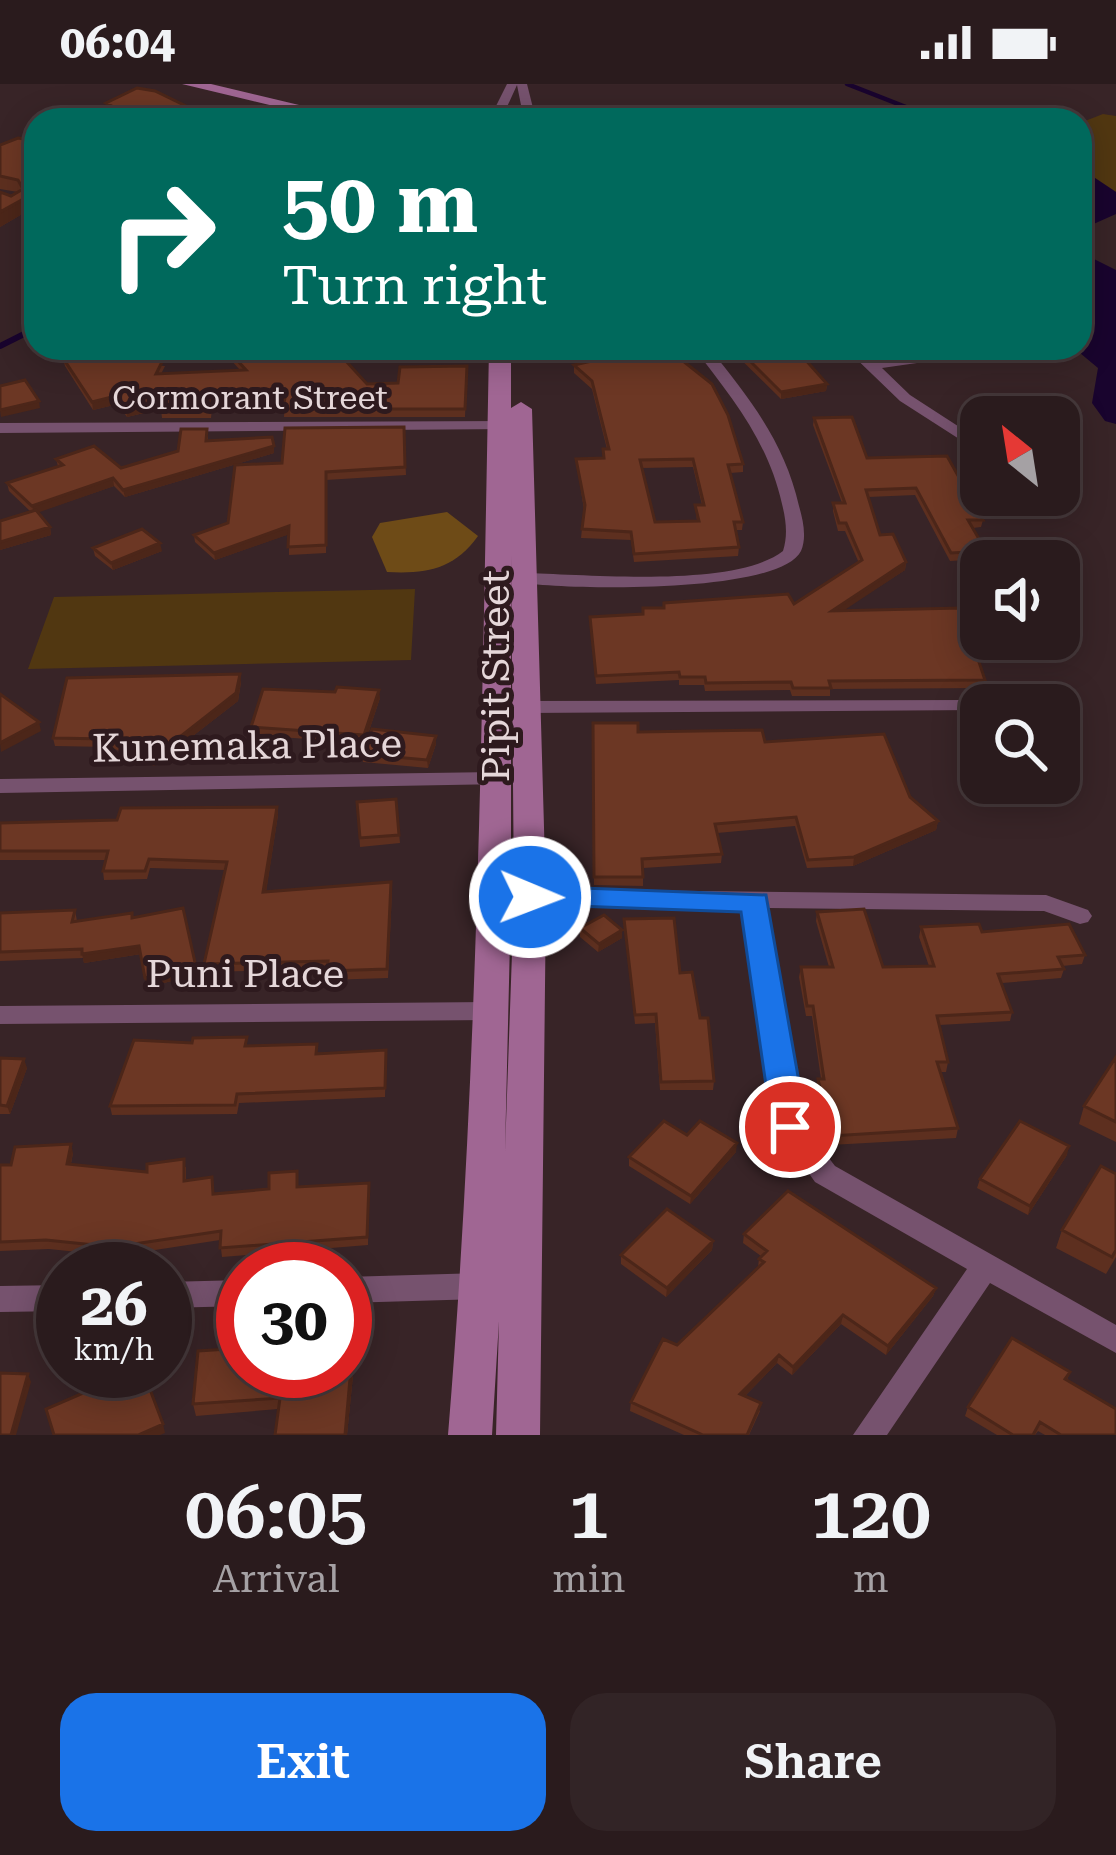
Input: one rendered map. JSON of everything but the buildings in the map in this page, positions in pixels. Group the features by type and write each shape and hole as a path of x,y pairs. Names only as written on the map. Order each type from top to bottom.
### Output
{"main road":[{"path":"190,84 299,108"},
{"path":"221,84 328,108"},
{"name":"Pipit Street","path":"502,360 523,578 530,897 518,1435"},
{"name":"Pipit Street","path":"470,1435 482,1286 490,1011 496,495 518,360"}],"street":[{"path":"523,578 744,577 784,560 795,547 796,532 784,469 760,422 711,360"},
{"path":"865,360 905,398 960,434"},
{"path":"870,365 904,360"},
{"name":"Cormorant Street","path":"0,428 510,426"},
{"path":"525,707 960,706"},
{"name":"Kunemaka Place","path":"0,786 496,778"},
{"path":"530,897 1046,903 1080,916"},
{"path":"755,902 790,1127 825,1174 1116,1340"},
{"name":"Puni Place","path":"0,1015 490,1011"},
{"path":"869,1435 986,1266"},
{"path":"372,1289 482,1286"},
{"path":"0,1299 36,1298"}],"shaded area":[{"path":"1116,116 1116,192 1092,176 1092,118"},
{"path":"1092,176 1116,192 1116,214 1092,225"},
{"path":"1092,258 1116,270 1116,424 1105,421 1092,403 1098,368 1088,360"},
{"path":"447,512 478,536 469,547 439,567 387,572 372,537 380,523"},
{"path":"415,589 411,660 28,669 54,597"}],"waterway":[{"path":"847,84 908,108"},
{"path":"0,346 24,334"}],"route":[{"path":"530,897 755,902 790,1127"}]}
